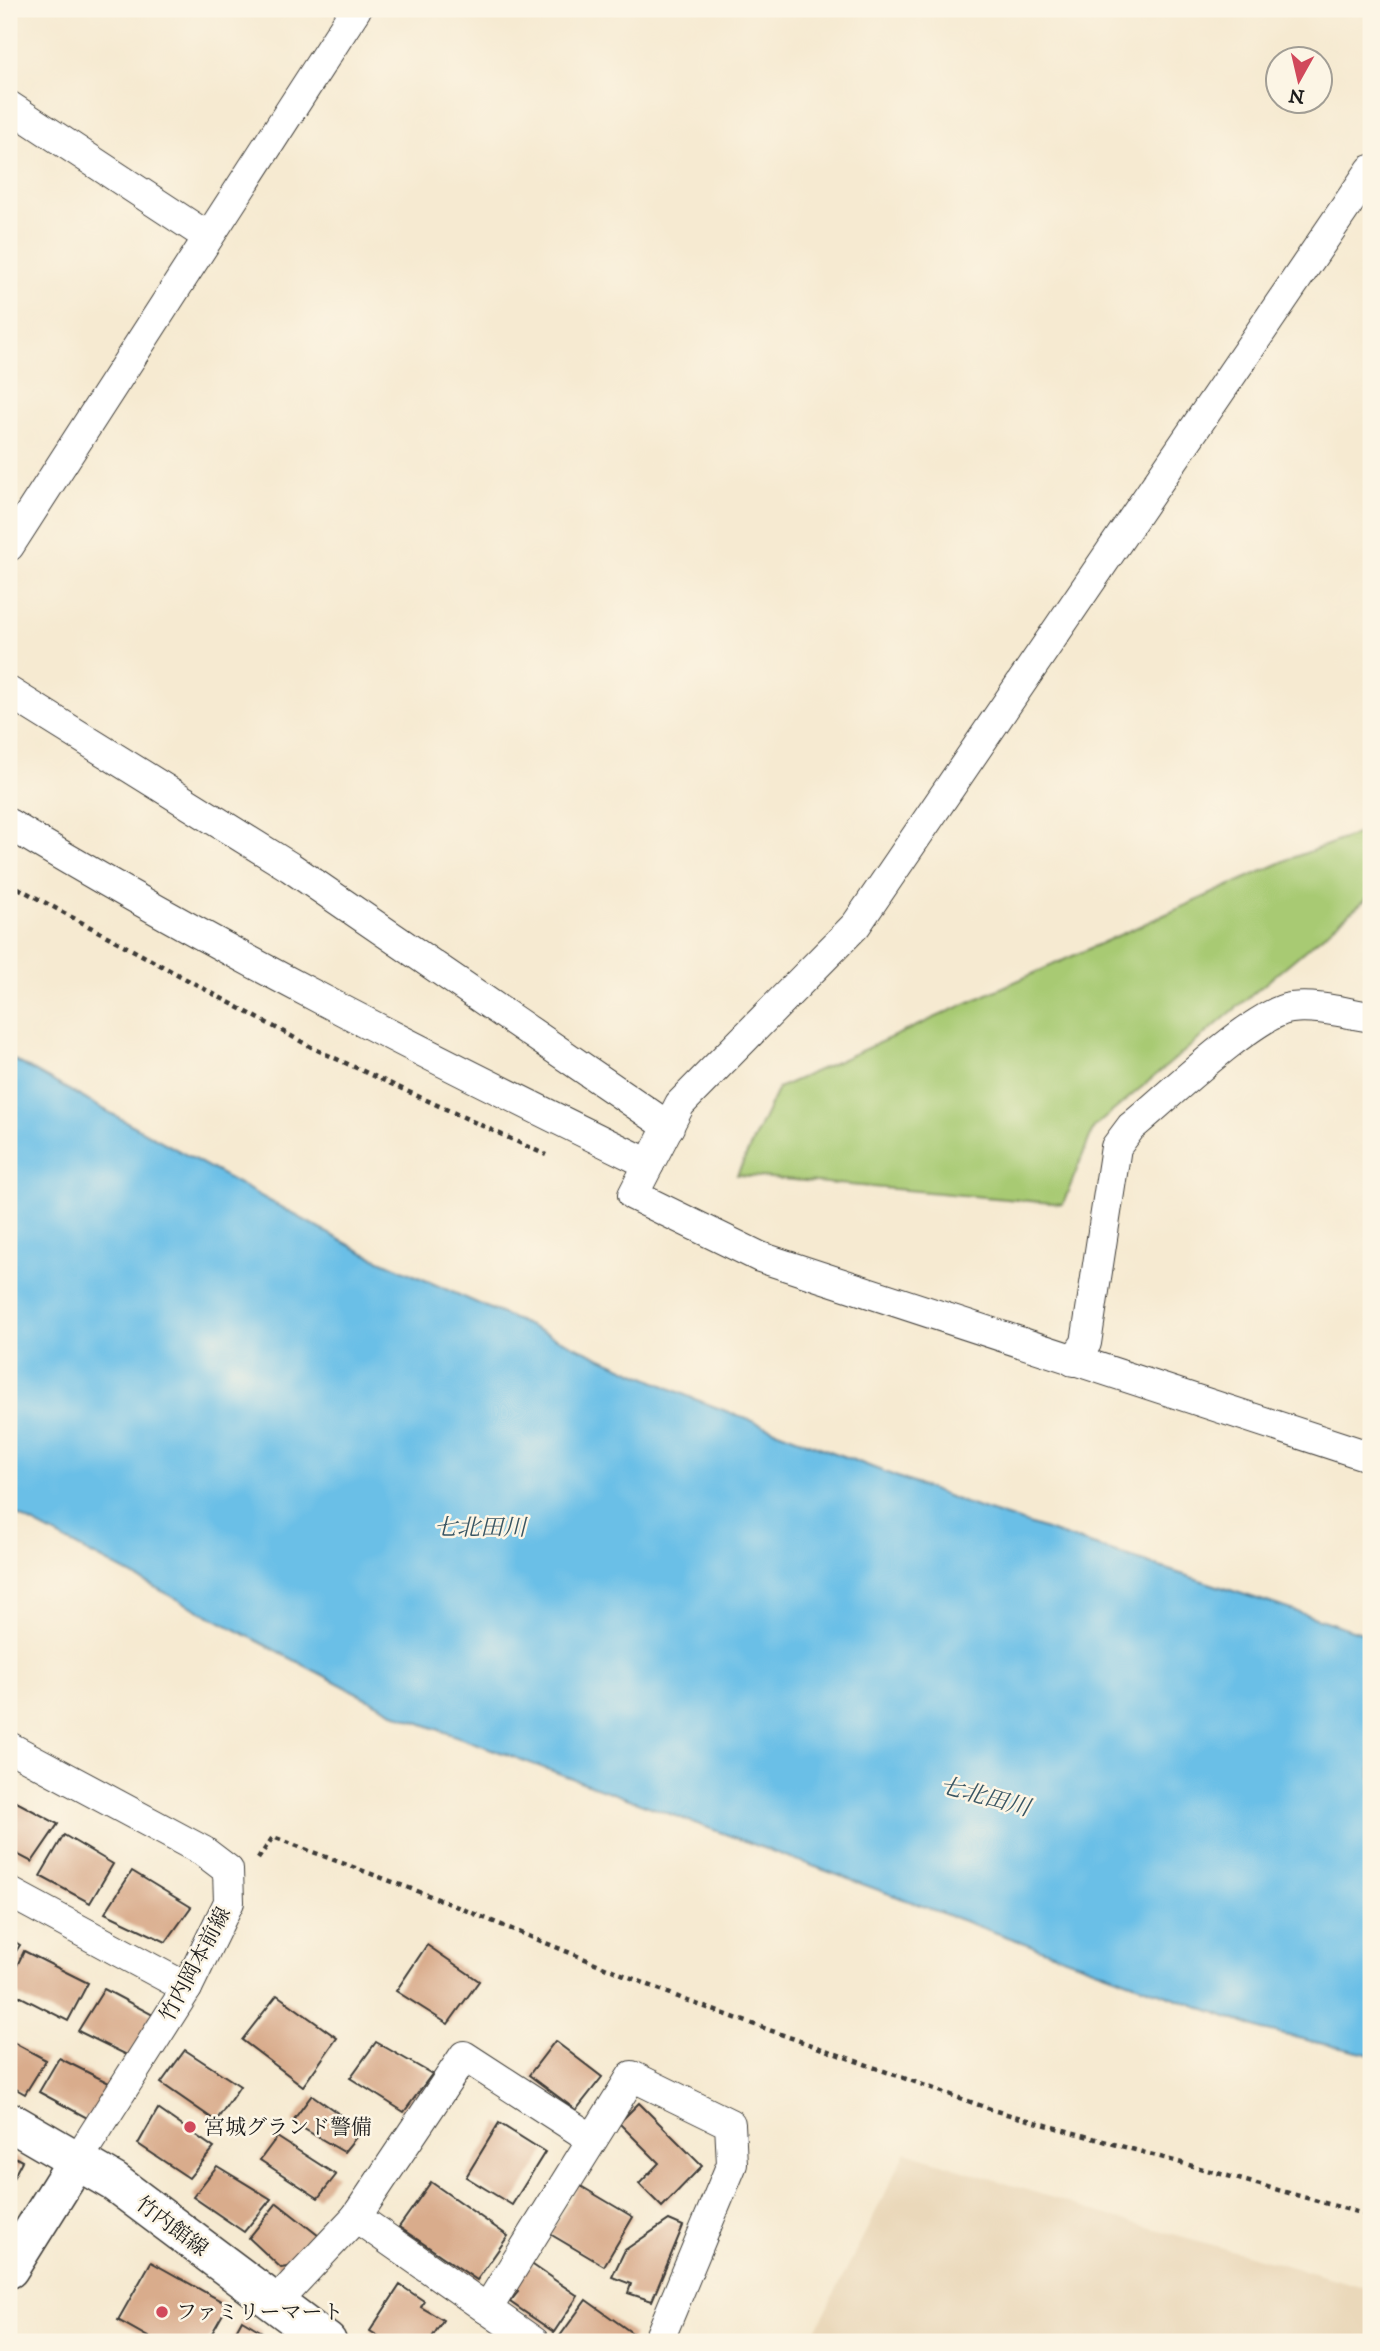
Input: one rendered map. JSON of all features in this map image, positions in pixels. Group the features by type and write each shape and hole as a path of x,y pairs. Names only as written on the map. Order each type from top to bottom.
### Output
{"street":[{"path":"9,546 356,9"},
{"path":"9,106 208,237"},
{"path":"1371,170 856,925 680,1104 633,1195 760,1257 1371,1457"},
{"path":"9,692 290,867 669,1127"},
{"path":"9,824 82,869 407,1047 649,1164"},
{"path":"1073,1361 1086,1343 1116,1147 1131,1127 1257,1022 1288,1008 1319,1008 1371,1017"},
{"name":"竹内岡本前線","path":"9,1747 203,1851 228,1870 229,1902 187,1988 78,2159"},
{"path":"9,1892 187,1988"},
{"path":"274,2304 356,2217 464,2056 592,2139"},
{"path":"487,2309 632,2076 730,2124 732,2164 657,2342"},
{"name":"竹内館線","path":"9,2121 114,2182 327,2342"},
{"path":"9,2269 78,2159"},
{"path":"356,2217 534,2342"}],"path":[{"path":"9,883 315,1049 557,1160"},
{"path":"305,1851 438,1899 688,2001 996,2111 1371,2216"}],"shaded area":[{"path":"906,2152 1123,2220 1371,2289 1371,2342 810,2342"}],"green space":[{"path":"1371,829 1371,895 1094,1127 1063,1204 737,1175 778,1088 1289,859"}],"water":[{"name":"七北田川","path":"9,1057 364,1253 692,1398 973,1506 1371,1636 1371,2055 1263,2030 401,1716 9,1511"}],"building":[{"path":"9,1798 58,1824 32,1862 9,1850"},
{"path":"64,1835 113,1864 90,1903 40,1876"},
{"path":"132,1871 191,1907 166,1942 105,1913"},
{"path":"9,1938 20,1945 9,1962"},
{"path":"427,1945 479,1981 448,2024 396,1991"},
{"path":"24,1951 88,1983 68,2021 9,1991 9,1982"},
{"path":"104,1989 155,2016 129,2056 78,2031"},
{"path":"277,1995 337,2038 303,2086 242,2040"},
{"path":"9,2040 46,2060 25,2094 9,2085"},
{"path":"555,2041 602,2077 576,2110 529,2075"},
{"path":"376,2042 432,2074 404,2112 350,2078"},
{"path":"185,2050 240,2086 216,2121 161,2083"},
{"path":"59,2058 111,2084 89,2119 39,2092"},
{"path":"312,2095 362,2130 344,2152 292,2122"},
{"path":"639,2103 702,2166 662,2207 639,2184 659,2163 619,2123"},
{"path":"158,2109 214,2148 189,2178 138,2144"},
{"path":"499,2123 545,2152 512,2205 466,2177"},
{"path":"277,2137 336,2175 318,2198 260,2160"},
{"path":"9,2154 22,2161 9,2186"},
{"path":"217,2166 271,2199 244,2232 193,2197"},
{"path":"431,2182 508,2236 477,2280 399,2227"},
{"path":"579,2185 633,2217 604,2266 550,2234"},
{"path":"277,2203 319,2236 300,2265 281,2268 249,2238"},
{"path":"669,2220 683,2226 652,2301 628,2293 631,2284 612,2277 625,2250"},
{"path":"151,2262 228,2305 207,2342 157,2342 118,2320"},
{"path":"530,2263 578,2296 554,2332 510,2302 518,2292 512,2288"},
{"path":"400,2285 424,2301 421,2307 443,2320 429,2342 388,2342 370,2331"},
{"path":"586,2300 635,2335 630,2342 570,2342 560,2336"},
{"path":"242,2320 262,2332 256,2342 230,2342"}],"place":[{"name":"宮城グランド警備","path":"190,2127"},
{"name":"ファミリーマート","path":"162,2312"}]}
